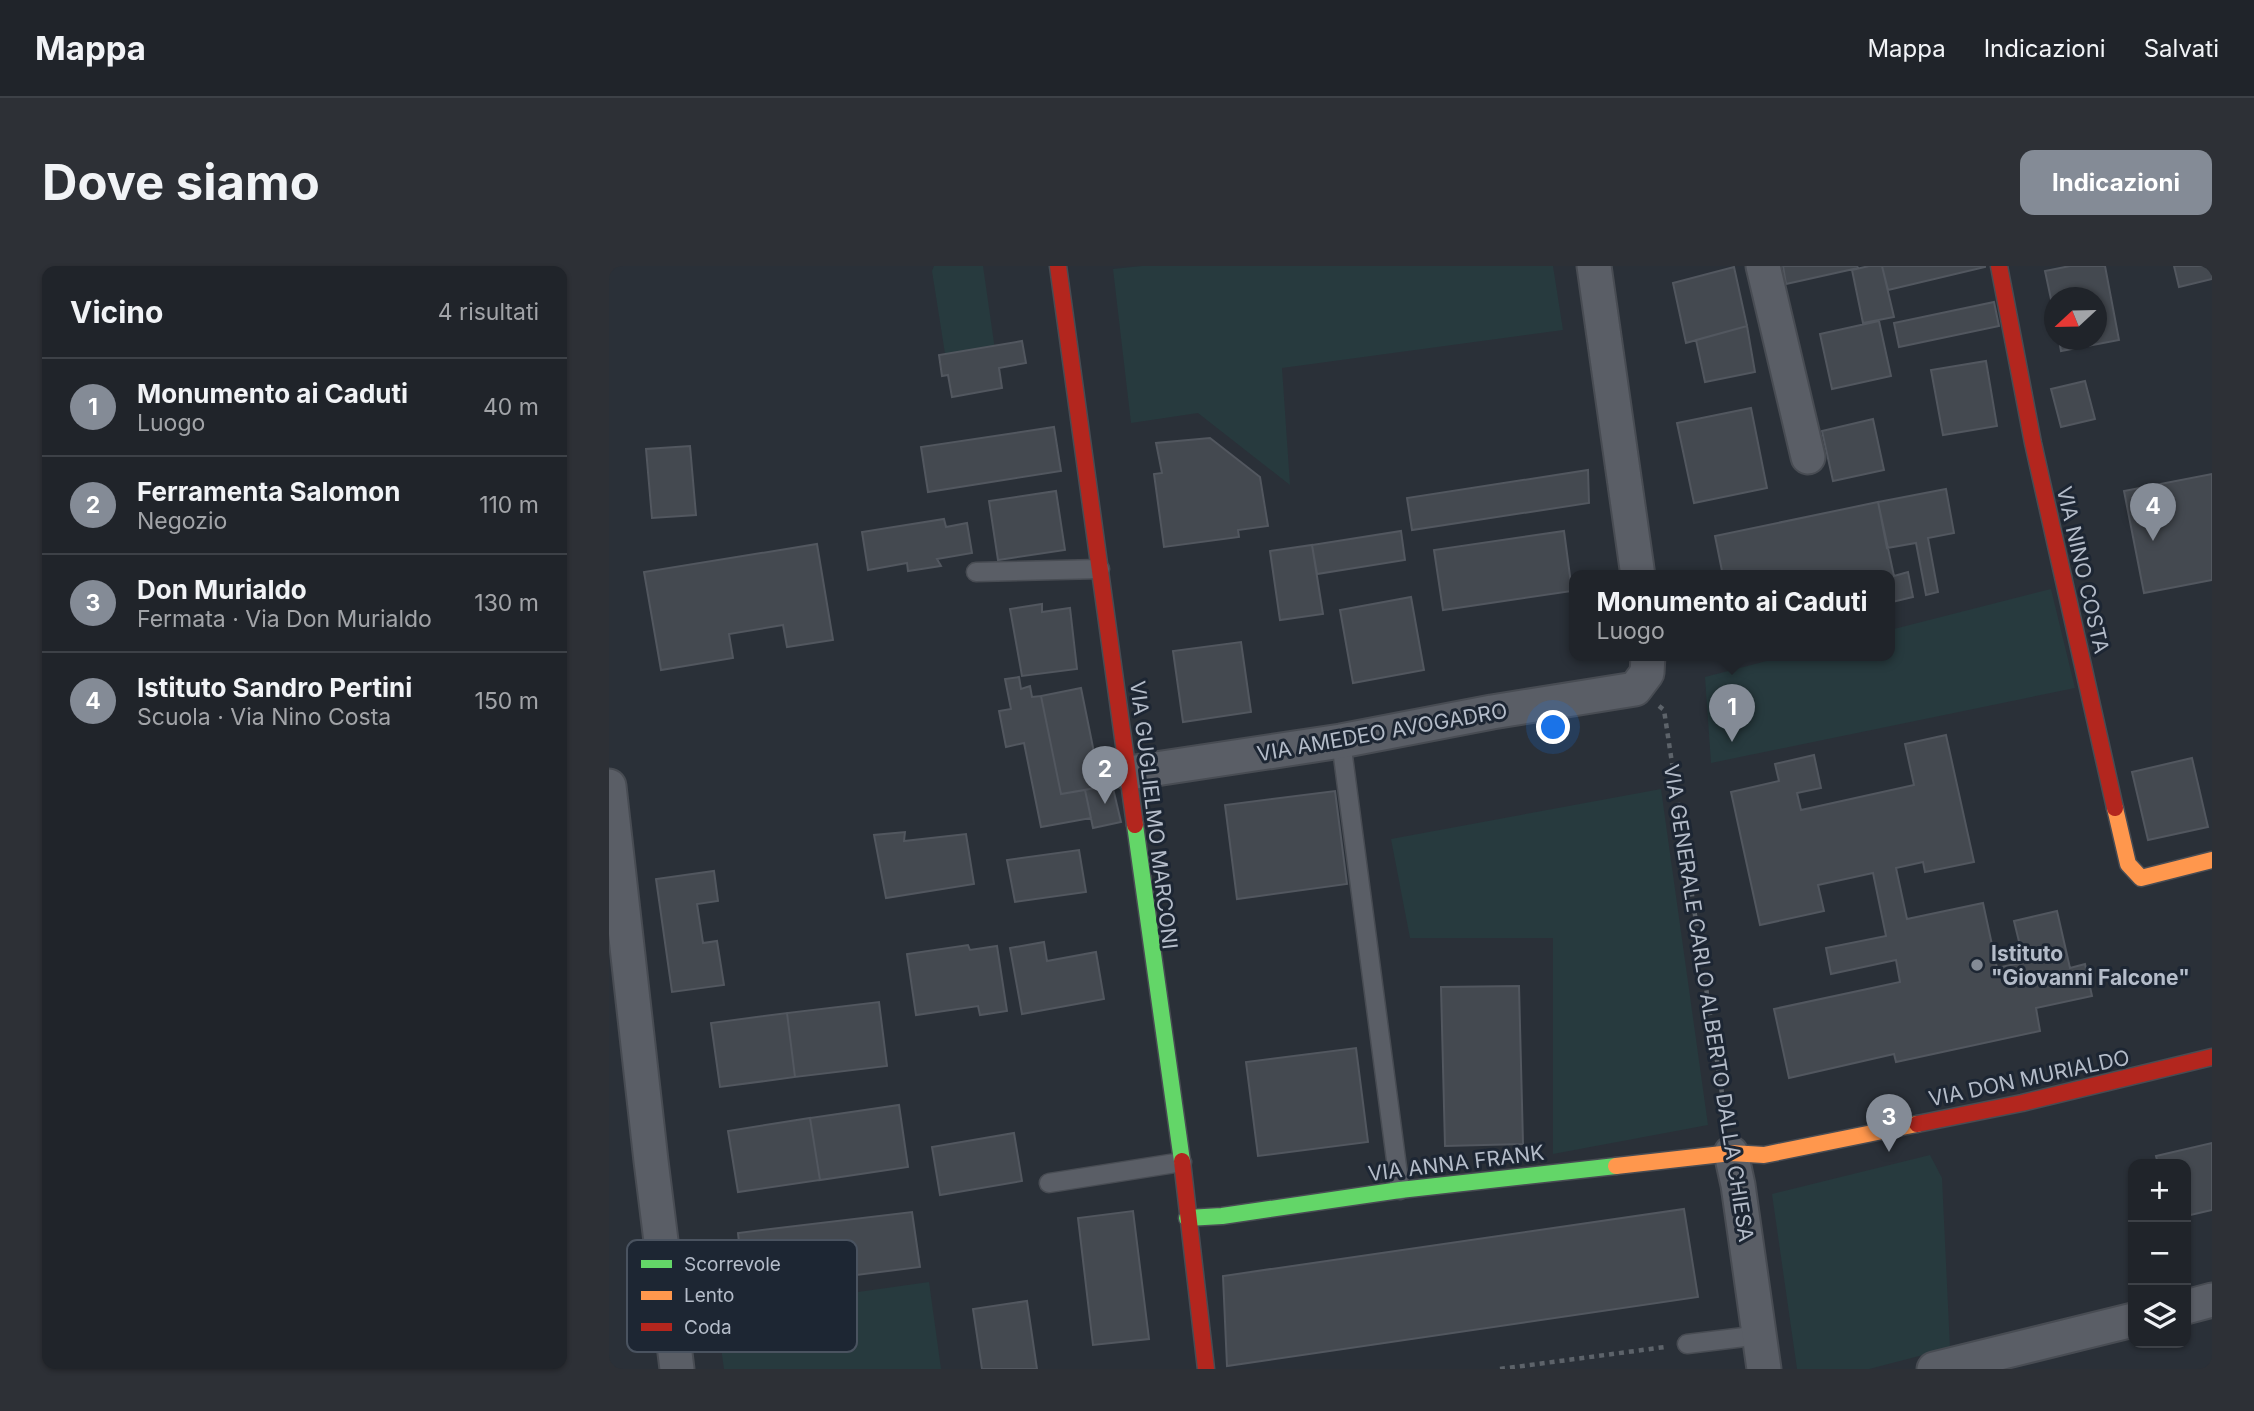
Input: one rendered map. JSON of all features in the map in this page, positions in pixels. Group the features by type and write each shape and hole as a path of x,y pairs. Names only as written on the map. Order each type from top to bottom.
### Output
{"street":[{"name":"VIA GUGLIELMO MARCONI","path":"1058,266 1182,1162 1206,1369"},
{"path":"1594,266 1637,570"},
{"path":"1763,266 1808,457"},
{"name":"VIA NINO COSTA","path":"1999,266 2033,443 2128,864 2141,878 2212,860"},
{"path":"1635,689 1647,673 1648,661"},
{"name":"VIA AMEDEO AVOGADRO","path":"1129,774 1341,741 1635,689"},
{"path":"609,786 661,1240"},
{"name":"VIA DON MURIALDO","path":"1731,1153 1764,1155 2022,1103 2212,1057"},
{"name":"VIA ANNA FRANK","path":"1187,1218 1222,1216 1400,1190 1731,1153"},
{"name":"VIA GENERALE CARLO ALBERTO DALLA CHIESA","path":"1731,1153 1761,1335 1764,1369"},
{"path":"2191,1306 2212,1300"},
{"path":"1934,1369 2128,1321"}],"lane":[{"path":"976,572 1100,569"},
{"path":"1341,741 1400,1190"},
{"path":"1134,965 1153,963"},
{"path":"1049,1183 1182,1162"},
{"path":"1175,1271 1194,1268"},
{"path":"1687,1344 1761,1335"}],"path":[{"name":"VIA GENERALE CARLO ALBERTO DALLA CHIESA","path":"1635,689 1664,709 1731,1153"},
{"path":"1500,1369 1687,1344"}],"green space":[{"path":"934,266 983,266 995,350 946,360 932,271"},
{"path":"1142,266 1553,266 1563,330 1282,368 1290,485 1198,413 1131,423 1113,269"},
{"path":"2051,589 2075,688 1711,763 1705,677 1767,661 1895,661 1895,629"},
{"path":"1661,789 1708,1125 1553,1154 1553,938 1410,938 1391,839"},
{"path":"1930,1155 1942,1178 1950,1348 1869,1369 1797,1369 1772,1194"},
{"path":"929,1282 941,1369 724,1369 722,1352 857,1352 857,1292"}],"building":[{"path":"1783,266 1857,266 1858,268 1786,284"},
{"path":"1882,266 1894,317 1863,323 1852,270"},
{"path":"1882,266 1985,266 1985,267 1888,290"},
{"path":"2070,266 2105,266 2119,340 2107,342 2107,287 2048,287 2045,271"},
{"path":"2174,266 2212,266 2212,279 2179,287"},
{"path":"1734,267 1747,326 1686,343 1673,283"},
{"path":"1994,302 1999,326 1899,347 1894,323"},
{"path":"1879,321 1891,376 1832,389 1820,334"},
{"path":"1747,326 1755,372 1705,382 1696,340"},
{"path":"1022,341 1026,363 999,368 1002,388 952,397 948,375 942,376 939,355"},
{"path":"1986,361 1997,426 1943,435 1931,370"},
{"path":"2085,381 2095,419 2061,427 2051,389"},
{"path":"1751,408 1767,488 1694,503 1677,423"},
{"path":"1873,419 1884,470 1833,481 1822,431"},
{"path":"1054,427 1061,471 928,492 921,447"},
{"path":"1210,438 1260,477 1268,526 1238,530 1239,537 1164,547 1154,474 1162,473 1156,443"},
{"path":"690,446 696,515 652,518 646,449"},
{"path":"1588,470 1589,503 1412,530 1407,498"},
{"path":"2212,474 2212,580 2144,593 2124,491"},
{"path":"1946,489 1954,533 1928,538 1938,592 1926,595 1916,543 1887,548 1878,502"},
{"path":"1056,491 1065,550 998,560 989,501"},
{"path":"1878,502 1893,570 1722,570 1715,536"},
{"path":"944,519 946,527 967,523 972,553 937,559 941,566 908,571 907,563 868,570 862,532"},
{"path":"1401,531 1405,560 1317,574 1312,545"},
{"path":"1564,531 1569,591 1443,610 1434,550"},
{"path":"817,544 833,640 787,647 783,625 729,634 733,658 661,670 644,572"},
{"path":"1312,545 1323,614 1280,620 1270,551"},
{"path":"1908,572 1913,597 1895,601 1895,576"},
{"path":"1411,597 1424,670 1353,683 1340,610"},
{"path":"1042,604 1042,612 1070,608 1077,669 1022,676 1010,609"},
{"path":"1241,642 1251,712 1183,722 1173,651"},
{"path":"1019,677 1021,689 1030,686 1032,697 1041,696 1061,794 1085,790 1091,818 1041,827 1024,743 1006,747 999,711 1011,709 1005,679"},
{"path":"1081,688 1101,787 1061,794 1041,696"},
{"path":"1946,735 1974,862 1925,872 1923,862 1896,868 1907,919 1983,903 1997,968 2024,962 2014,921 2057,911 2070,968 2085,964 2092,996 2036,1008 2040,1031 1896,1062 1894,1054 1789,1078 1774,1009 1900,982 1896,960 1831,974 1826,948 1886,936 1873,873 1818,885 1824,911 1760,925 1731,792 1779,781 1775,764 1814,755 1821,788 1797,793 1801,810 1914,785 1905,744"},
{"path":"2192,758 2208,827 2148,840 2132,772"},
{"path":"1112,784 1121,822 1093,828 1085,790"},
{"path":"1335,791 1347,884 1237,899 1225,805"},
{"path":"905,832 904,841 966,834 974,884 886,898 874,835"},
{"path":"1079,850 1086,892 1015,902 1007,860"},
{"path":"714,871 718,901 697,904 703,943 717,941 724,985 672,992 656,879"},
{"path":"1044,942 1047,961 1096,952 1104,999 1022,1014 1010,948"},
{"path":"968,945 970,950 997,946 1007,1011 980,1015 978,1006 916,1015 907,954"},
{"path":"1519,986 1523,1144 1445,1146 1441,987"},
{"path":"879,1002 887,1066 795,1077 787,1013"},
{"path":"787,1013 795,1077 720,1087 711,1023"},
{"path":"1356,1048 1368,1142 1258,1156 1246,1062"},
{"path":"899,1105 908,1167 820,1180 810,1118"},
{"path":"810,1118 820,1180 738,1192 728,1131"},
{"path":"1014,1133 1022,1181 940,1195 932,1147"},
{"path":"2212,1143 2212,1210 2191,1215 2191,1159 2157,1159 2156,1156"},
{"path":"1684,1209 1698,1297 1227,1366 1223,1276"},
{"path":"1133,1211 1149,1339 1093,1345 1078,1218"},
{"path":"912,1212 920,1267 857,1275 857,1240 739,1240 738,1233"},
{"path":"1027,1301 1037,1369 982,1369 973,1309"}],"traffic: fast":[{"path":"1135,825 1182,1161"},
{"path":"1187,1218 1222,1216 1400,1190 1616,1166"}],"traffic: slow":[{"path":"2115,808 2128,864 2141,878 2212,860"},
{"path":"1616,1166 1731,1153 1764,1155 1917,1124"}],"traffic: jam":[{"path":"1058,266 1135,825"},
{"path":"1999,266 2033,443 2115,808"},
{"path":"1917,1124 2022,1103 2212,1057"},
{"path":"1182,1161 1206,1369"}],"place":[{"name":"Istituto Sandro Pertini","path":"2153,541"},
{"name":"Monumento ai Caduti","path":"1732,742"},
{"name":"Ferramenta Salomon","path":"1105,804"},
{"name":"Istituto \"Giovanni Falcone\"","path":"1977,965"},
{"name":"Don Murialdo","path":"1889,1152"}]}
